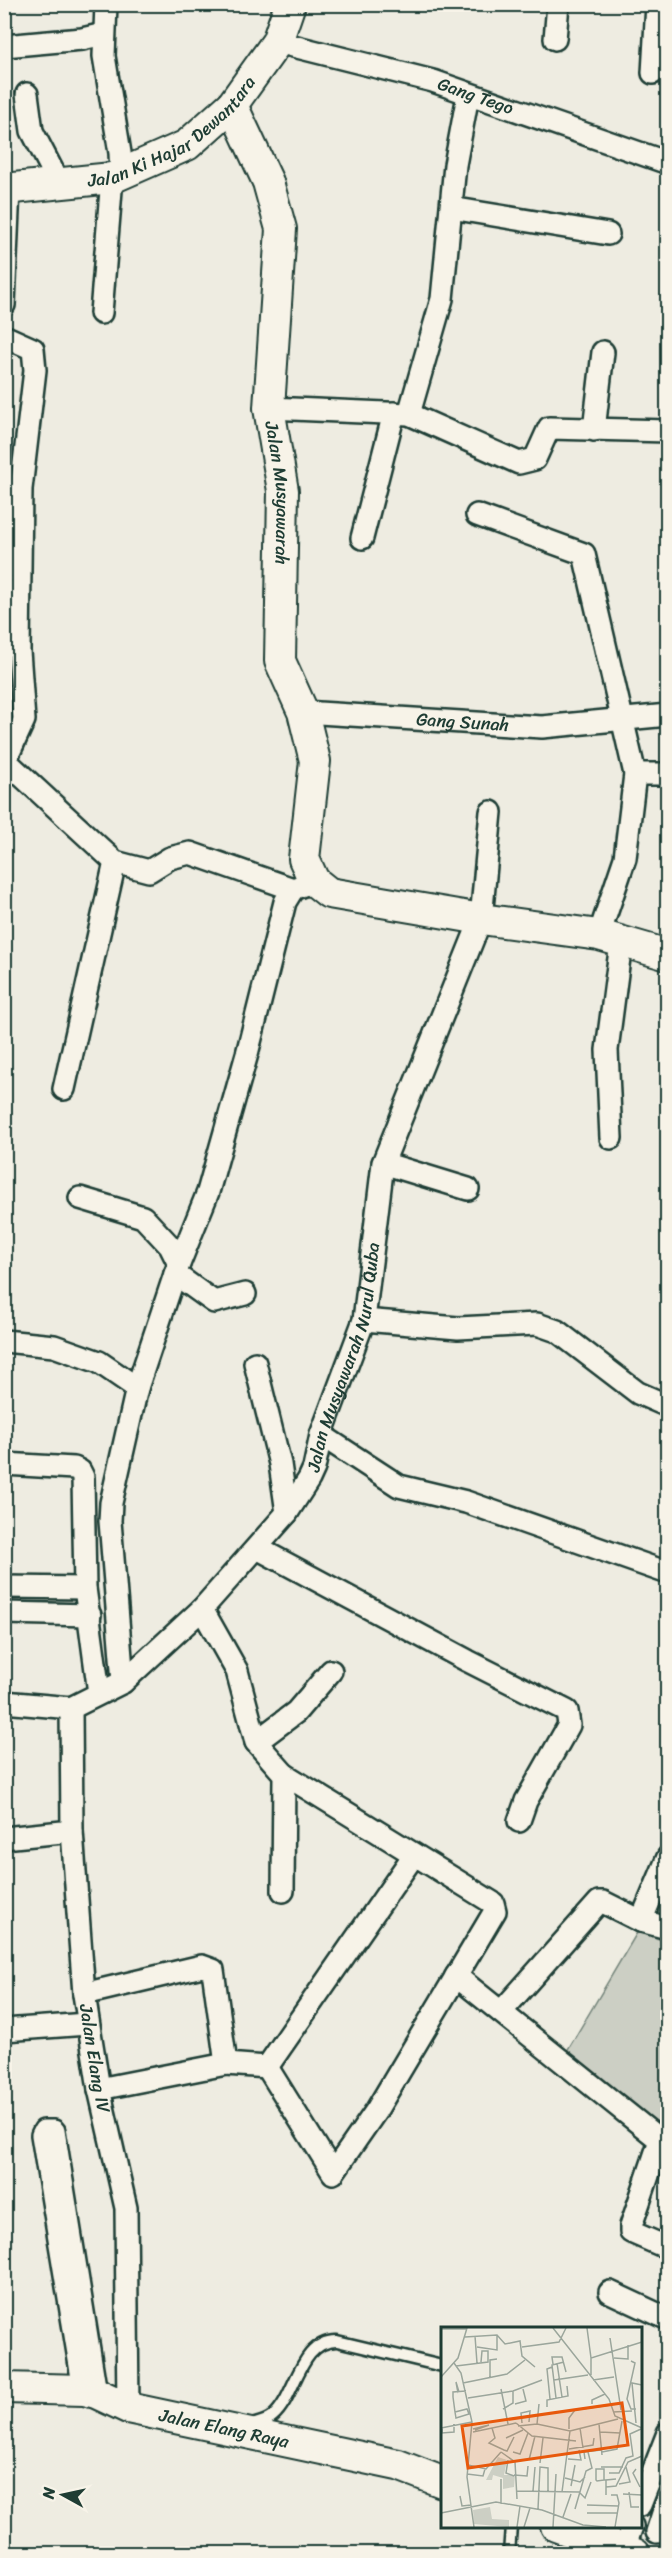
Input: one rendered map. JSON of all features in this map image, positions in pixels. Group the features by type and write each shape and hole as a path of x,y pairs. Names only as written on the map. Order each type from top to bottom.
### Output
{"street":[{"path":"101,314 120,153 104,56 106,4"},
{"name":"Jalan Ki Hajar Dewantara","path":"7,188 60,185 116,176 187,145 232,105 278,42 290,4"},
{"path":"555,39 558,4"},
{"path":"653,73 657,4"},
{"path":"4,46 104,34"},
{"name":"Gang Tego","path":"278,42 433,81 468,95 602,138 668,163"},
{"path":"27,94 32,131 60,185"},
{"path":"362,538 401,414 442,299 455,165 468,95"},
{"name":"Jalan Musyawarah","path":"232,105 268,182 281,229 269,408 283,491 280,661 303,712 315,761 303,885"},
{"path":"4,305 7,188"},
{"path":"451,208 608,234"},
{"path":"4,336 33,349 34,357 21,489 19,651 8,762 115,862 149,871 170,858 190,853 329,893 610,939 668,955"},
{"path":"594,430 603,352"},
{"path":"269,408 401,414 519,463 535,459 549,428 668,431"},
{"path":"477,515 584,554 623,718 635,774 625,858 610,939 606,1076 611,1138"},
{"name":"Gang Sunah","path":"303,712 542,727 668,715"},
{"path":"635,774 668,774"},
{"name":"Jalan Musyawarah Nurul Quba","path":"71,1708 123,1682 202,1609 287,1514 309,1479 314,1468 321,1435 364,1320 383,1163 481,919 491,813"},
{"path":"64,1089 115,862"},
{"path":"123,1682 110,1512 137,1388 177,1269 208,1192 247,1054 285,902 303,885"},
{"path":"383,1163 468,1189"},
{"path":"80,1198 143,1217 170,1246 177,1269 212,1301 218,1302 245,1294"},
{"path":"364,1320 458,1328 544,1324 557,1331 638,1393 668,1407"},
{"path":"4,1341 54,1346 99,1362 137,1388"},
{"path":"255,1363 280,1464 287,1514"},
{"path":"321,1435 399,1486 466,1502 668,1573"},
{"path":"4,1464 74,1468 80,1471 83,1477 86,1588 99,1693"},
{"path":"257,1548 468,1661 567,1711 569,1725 526,1801 519,1821"},
{"path":"4,1587 86,1588"},
{"path":"202,1609 237,1671 256,1742 284,1774 493,1903 495,1911 376,2111 333,2173 267,2067"},
{"path":"4,1613 90,1615"},
{"path":"256,1742 296,1712 332,1671"},
{"path":"4,1702 71,1708"},
{"name":"Jalan Elang IV","path":"71,1708 72,1831 87,2024 126,2208 128,2408"},
{"path":"283,1891 284,1774"},
{"path":"4,1838 72,1831"},
{"path":"267,2067 414,1855"},
{"path":"641,1921 668,1857"},
{"path":"501,2012 599,1902 641,1921 668,1928"},
{"path":"84,1995 202,1966 210,1968 213,1970 226,2064"},
{"path":"456,1976 660,2140 631,2226 631,2232 668,2248"},
{"path":"4,2030 87,2024"},
{"path":"99,2089 226,2064 267,2067"},
{"path":"48,2129 54,2131 90,2391 42,2135 48,2129"},
{"path":"610,2292 668,2319"},
{"name":"Jalan Elang Raya","path":"4,2388 90,2391 128,2408 398,2465 441,2482"},
{"path":"642,2500 668,2433"},
{"path":"657,2532 668,2498"},
{"path":"564,2528 631,2543"}],"lane":[{"path":"235,2431 275,2415 312,2351 327,2340 441,2366"},
{"path":"509,2553 511,2528"}],"shaded area":[{"path":"638,1931 667,1942 667,2139 564,2056"}]}
